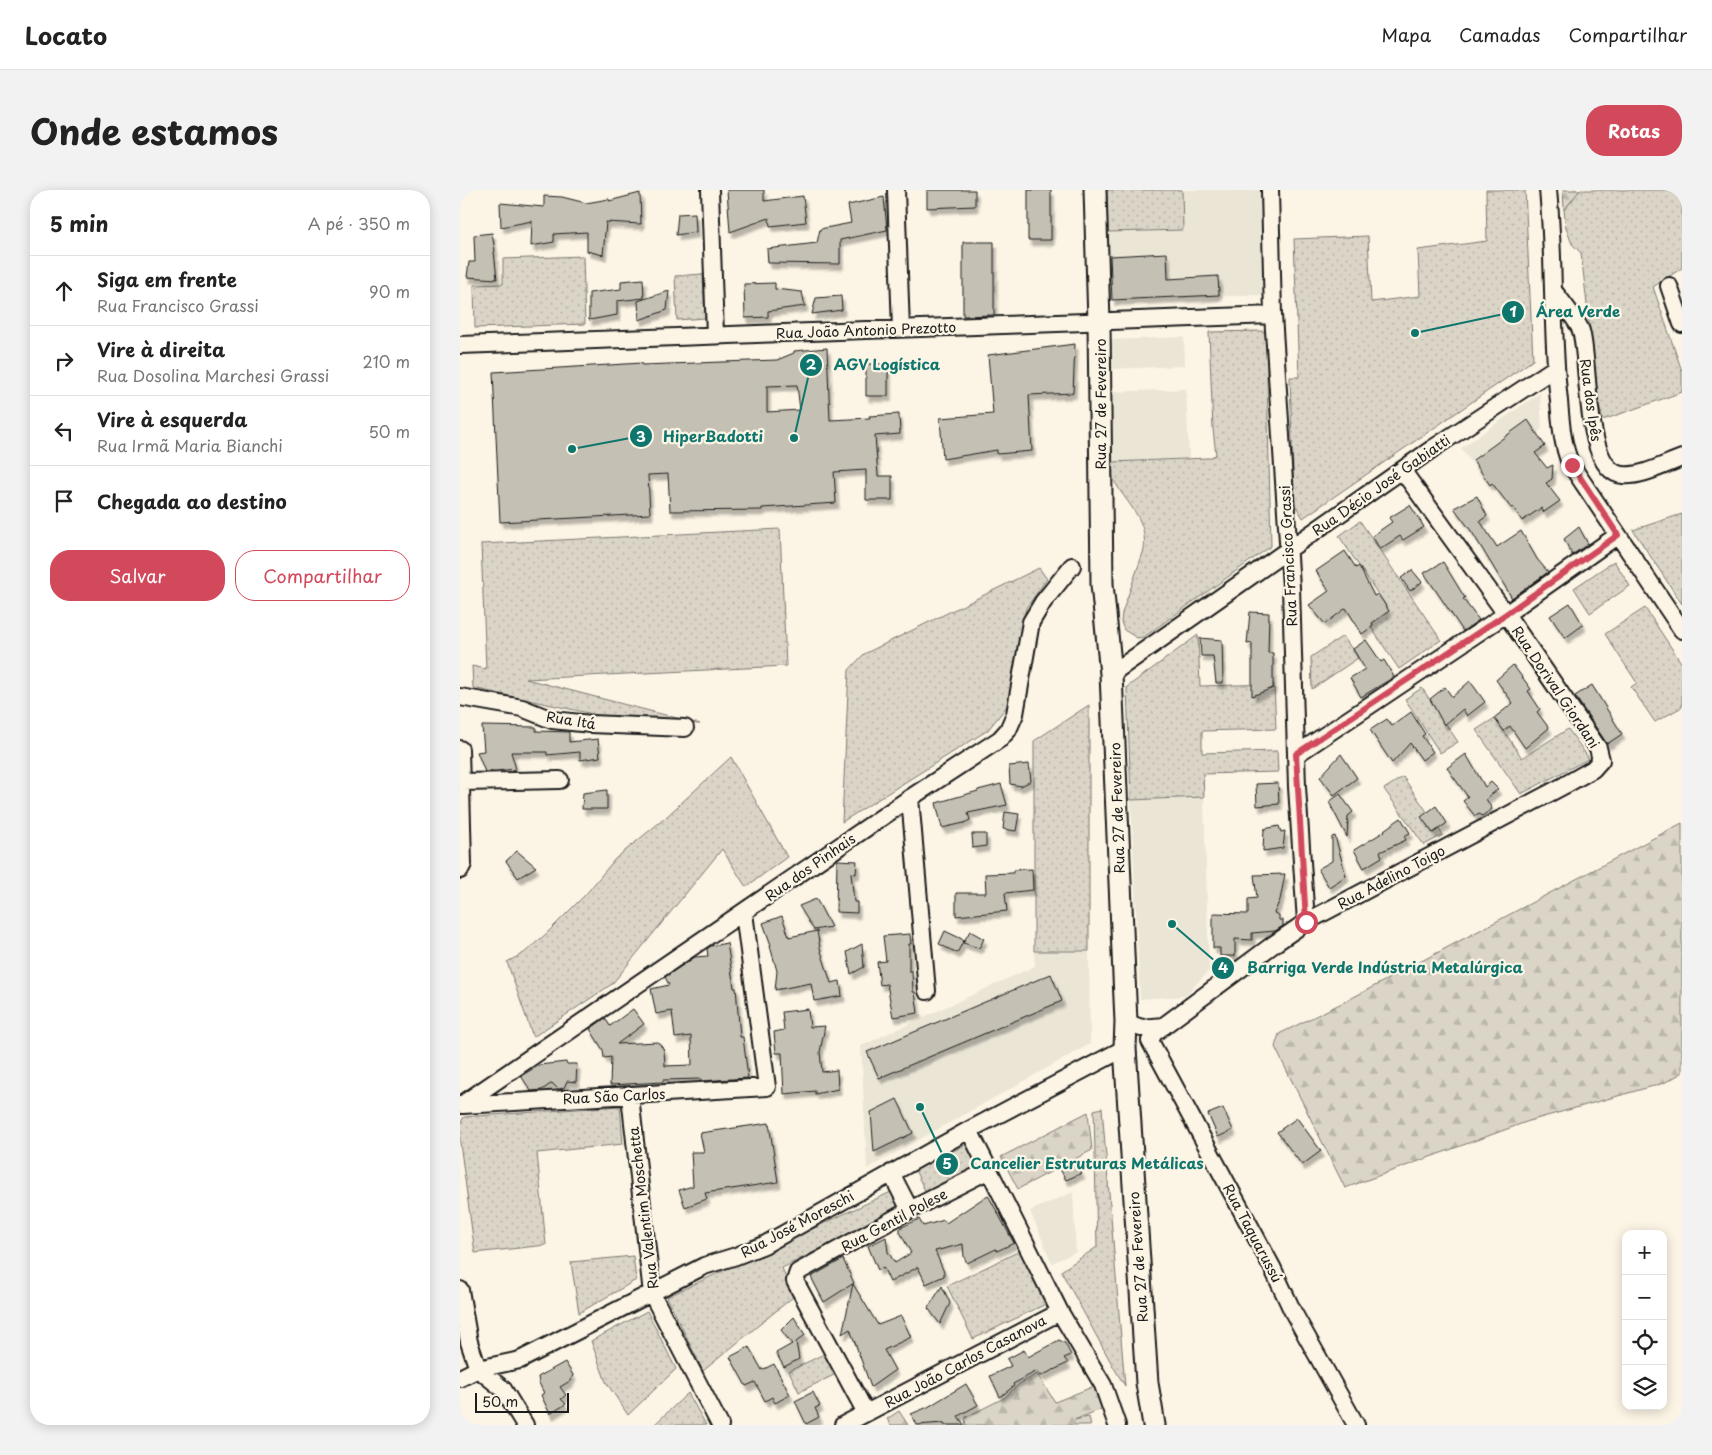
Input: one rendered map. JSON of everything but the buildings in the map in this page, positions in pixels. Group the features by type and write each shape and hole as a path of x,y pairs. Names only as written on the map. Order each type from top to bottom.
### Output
{"main road":[{"name":"Rua 27 de Fevereiro","path":"1095,190 1099,322 1102,584 1111,674 1126,1022 1125,1048 1146,1383 1154,1425"}],"street":[{"path":"710,190 715,335"},
{"path":"896,190 900,329"},
{"name":"Rua Francisco Grassi","path":"1270,190 1273,315 1291,587 1296,754 1306,922"},
{"path":"1548,190 1555,368 1564,450 1572,465 1682,630"},
{"path":"1669,286 1682,324"},
{"name":"Rua dos Ipês","path":"1553,290 1581,330 1593,432 1599,454 1608,468 1621,475 1636,474 1682,458"},
{"name":"Rua João Antonio Prezotto","path":"460,345 1273,315"},
{"name":"Rua Décio José Gabiatti","path":"1111,674 1402,470 1555,368"},
{"name":"Rua Dorival Giordani","path":"1402,470 1506,614 1598,748 1601,760"},
{"path":"1296,754 1506,614 1618,535"},
{"name":"Rua dos Pinhais","path":"460,1106 910,798 1000,739 1008,730 1015,714 1031,622 1072,566"},
{"name":"Rua Itá","path":"460,697 522,708 552,720 591,724 685,728"},
{"path":"460,749 463,864 460,870"},
{"name":"Rua Adelino Toigo","path":"1150,1041 1154,1033 1306,922 1565,785 1593,769 1601,760"},
{"path":"461,782 560,780"},
{"path":"910,798 927,991"},
{"name":"Rua São Carlos","path":"460,1106 767,1087 744,912"},
{"path":"1126,1022 1141,1028 1164,1026"},
{"name":"Rua Taquarussú","path":"1150,1041 1272,1267 1351,1423"},
{"name":"Rua José Moreschi","path":"460,1378 478,1369 520,1360 704,1266 764,1245 969,1130 1125,1048"},
{"name":"Rua Valentim Moschetta","path":"630,1096 652,1294 720,1425"},
{"path":"969,1130 1060,1312 1102,1385 1117,1425"},
{"name":"Rua Gentil Polese","path":"866,1413 796,1281 798,1272 910,1210 990,1170"},
{"path":"891,1173 910,1210"},
{"path":"460,1290 469,1342 478,1369 504,1389 525,1425"},
{"name":"Rua João Carlos Casanova","path":"844,1425 1060,1312"}],"shaded area":[{"path":"1182,190 1260,190 1263,295 1110,300 1108,232 1183,230"},
{"path":"1184,337 1185,366 1110,369 1109,340"},
{"path":"1186,389 1189,458 1112,462 1111,392"},
{"path":"1540,393 1542,429 1479,473 1461,448"},
{"path":"1204,797 1209,971 1185,996 1140,999 1131,800"},
{"path":"1034,951 1089,951 1090,1044 867,1169 861,1046 1035,966"},
{"path":"1073,1192 1076,1252 1052,1263 1030,1211"}],"green space":[{"path":"1107,190 1182,190 1183,230 1108,232"},
{"path":"1486,190 1525,190 1533,360 1303,518 1294,503 1290,377 1299,377 1294,239 1368,236 1371,302 1420,296 1418,250 1487,241"},
{"path":"1563,190 1580,190 1564,210"},
{"path":"1573,190 1682,190 1682,268 1653,287 1682,371 1682,392 1603,420 1592,369 1590,330 1581,253 1572,244 1566,228 1564,210 1574,198"},
{"path":"583,256 585,324 475,328 474,285 503,284 503,259"},
{"path":"703,274 705,318 677,320 675,276"},
{"path":"1263,331 1266,334 1271,546 1144,637 1137,638 1124,630 1121,622 1122,613 1144,550 1144,533 1139,519 1114,480 1112,462 1208,458 1216,455 1213,429 1209,332"},
{"path":"1682,514 1682,604 1633,530"},
{"path":"1360,521 1441,640 1399,669 1366,620 1386,606 1339,536"},
{"path":"780,529 786,666 526,679 700,724 616,719 473,688 472,666 486,669 481,544"},
{"path":"1614,561 1630,586 1590,613 1574,588"},
{"path":"1039,568 1047,579 1026,608 1019,640 1016,680 1007,706 988,730 842,822 849,670 864,654"},
{"path":"1645,608 1682,664 1682,707 1655,722 1631,687 1637,683 1605,634"},
{"path":"1198,635 1200,686 1274,684 1276,729 1202,731 1202,753 1277,751 1278,772 1203,774 1204,797 1131,800 1127,687"},
{"path":"1343,636 1358,658 1312,689 1311,657"},
{"path":"1422,688 1458,742 1440,753 1405,699"},
{"path":"1089,705 1089,951 1034,951 1034,741"},
{"path":"1495,718 1522,758 1568,729 1588,759 1521,794 1476,730"},
{"path":"731,757 787,857 746,887 722,849 612,984 533,1037 507,962 524,953 546,934 586,894 615,859 665,818"},
{"path":"1403,777 1443,835 1424,845 1384,789"},
{"path":"1682,823 1682,1073 1664,1083 1529,1121 1345,1188 1275,1047 1279,1034 1350,999"},
{"path":"620,1106 623,1144 537,1153 546,1245 475,1253 460,1143 460,1124 464,1117"},
{"path":"1102,1108 1125,1386 1061,1271 1097,1247 1094,1110"},
{"path":"1088,1112 1092,1150 1018,1189 1001,1157"},
{"path":"973,1141 985,1166 927,1195 915,1170"},
{"path":"893,1191 901,1209 782,1268 793,1297 703,1371 667,1297"},
{"path":"1024,1249 1050,1302 973,1339 947,1286"},
{"path":"633,1256 636,1280 579,1313 571,1262"},
{"path":"647,1311 676,1369 628,1415 606,1382 591,1341"},
{"path":"826,1353 836,1374 799,1392 789,1371"},
{"path":"1037,1374 1055,1402 1097,1385 1104,1408 1074,1420 1089,1417 1091,1425 965,1425 966,1417 1004,1398 1019,1384"},
{"path":"688,1393 706,1425 654,1425"},
{"path":"899,1411 908,1425 891,1425 887,1419"}],"place":[{"name":"Área Verde","path":"1415,333"},
{"name":"AGV Logística","path":"794,438"},
{"name":"HiperBadotti","path":"572,449"},
{"name":"Barriga Verde Indústria Metalúrgica","path":"1172,924"},
{"name":"Cancelier Estruturas Metálicas","path":"920,1107"}],"route":[{"path":"1306,922 1296,754 1506,614 1618,535 1572,465"}]}
